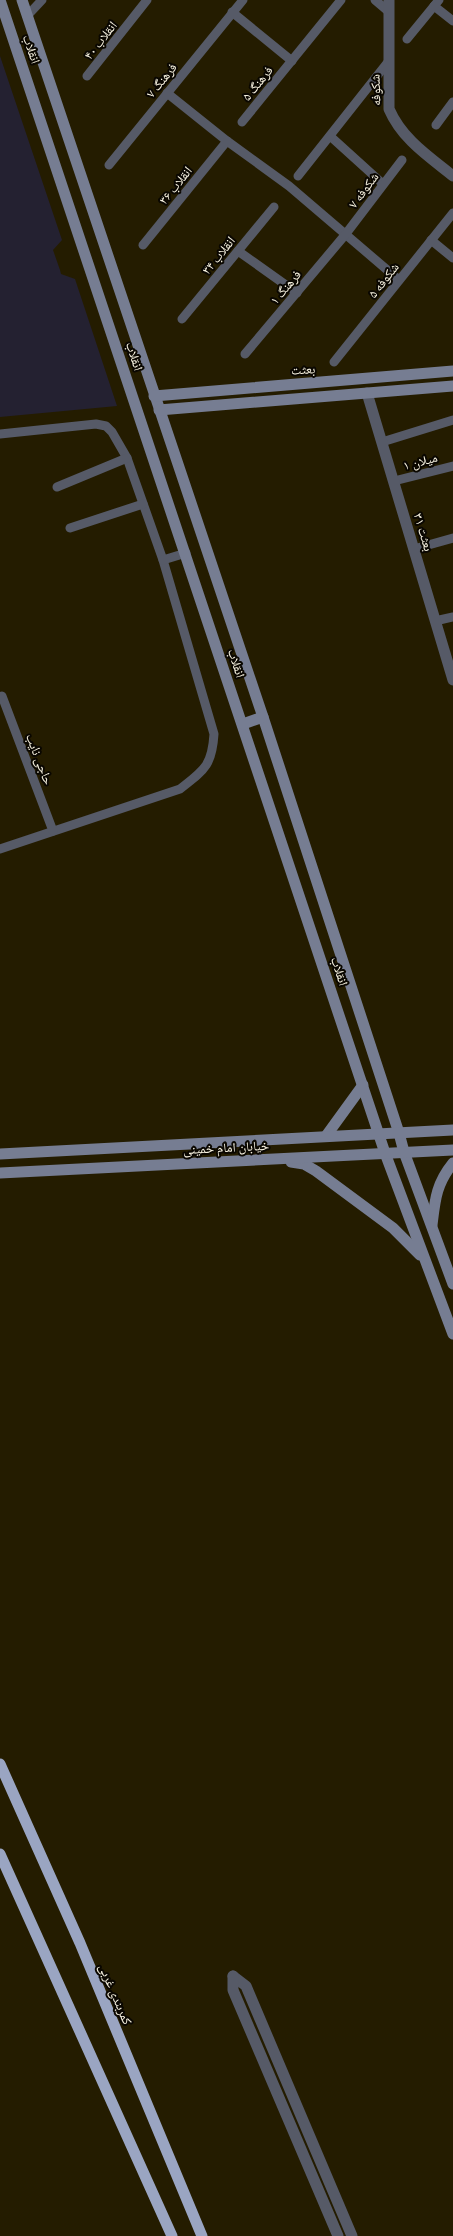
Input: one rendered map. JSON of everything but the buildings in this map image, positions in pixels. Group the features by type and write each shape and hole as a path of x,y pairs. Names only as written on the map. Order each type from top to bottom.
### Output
{"highway":[{"name":"کمربندی غربی","path":"0,1764 80,1943 202,2236"},
{"path":"0,1854 172,2236"}],"main road":[{"name":"انقلاب","path":"0,0 186,553 385,1153 453,1334"},
{"name":"انقلاب","path":"22,0 263,717 400,1133 404,1152 453,1284"},
{"path":"28,81 46,74"},
{"name":"بعثت","path":"154,396 453,371"},
{"path":"367,393 368,378"},
{"path":"159,410 453,386"},
{"path":"243,724 263,717"},
{"path":"326,1136 363,1084"},
{"path":"369,1102 388,1097"},
{"name":"خیابان امام خمینی","path":"0,1154 453,1130"},
{"name":"خیابان امام خمینی","path":"0,1173 453,1150"},
{"path":"277,1159 304,1164 316,1171 394,1228 426,1261"},
{"path":"432,1228 436,1194 442,1176 453,1163"}],"street":[{"path":"27,16 42,0"},
{"name":"انقلاب ۴۰","path":"88,76 147,0"},
{"name":"فرهنگ ۷","path":"109,164 243,0"},
{"name":"فرهنگ ۵","path":"242,122 341,0"},
{"path":"375,0 389,6"},
{"path":"407,39 437,3 453,21"},
{"name":"شکوفه","path":"389,6 389,109 395,124 404,136 453,176"},
{"path":"232,12 292,60"},
{"path":"298,176 388,62"},
{"path":"167,92 227,141 289,186 345,236 399,280"},
{"path":"436,125 453,102"},
{"path":"330,136 383,184"},
{"name":"انقلاب ۳۶","path":"143,245 227,141"},
{"name":"شکوفه ۷","path":"345,236 402,160"},
{"name":"انقلاب ۳۴","path":"182,320 274,207"},
{"name":"شکوفه ۵","path":"334,362 453,213"},
{"name":"فرهنگ ۱","path":"245,354 345,236"},
{"path":"432,240 453,258"},
{"path":"238,251 297,293"},
{"name":"بعثت ۳۱","path":"367,393 453,680"},
{"path":"382,442 453,420"},
{"path":"0,434 96,424 106,426 112,432 127,458 163,560 214,734 213,754 202,771 180,789 0,848"},
{"path":"57,487 127,458"},
{"name":"میلان ۱","path":"394,481 453,466"},
{"path":"70,528 143,504"},
{"path":"414,549 453,538"},
{"path":"163,560 186,553"},
{"path":"436,621 453,617"},
{"name":"حاجی نایب","path":"2,696 53,831"},
{"path":"338,2236 233,1990 233,1976 246,1986 352,2236"},
{"path":"269,2075 282,2070"},
{"path":"304,2158 317,2152"}],"shaded area":[{"path":"0,56 62,240 53,250 61,274 75,279 117,406 0,417"}]}
